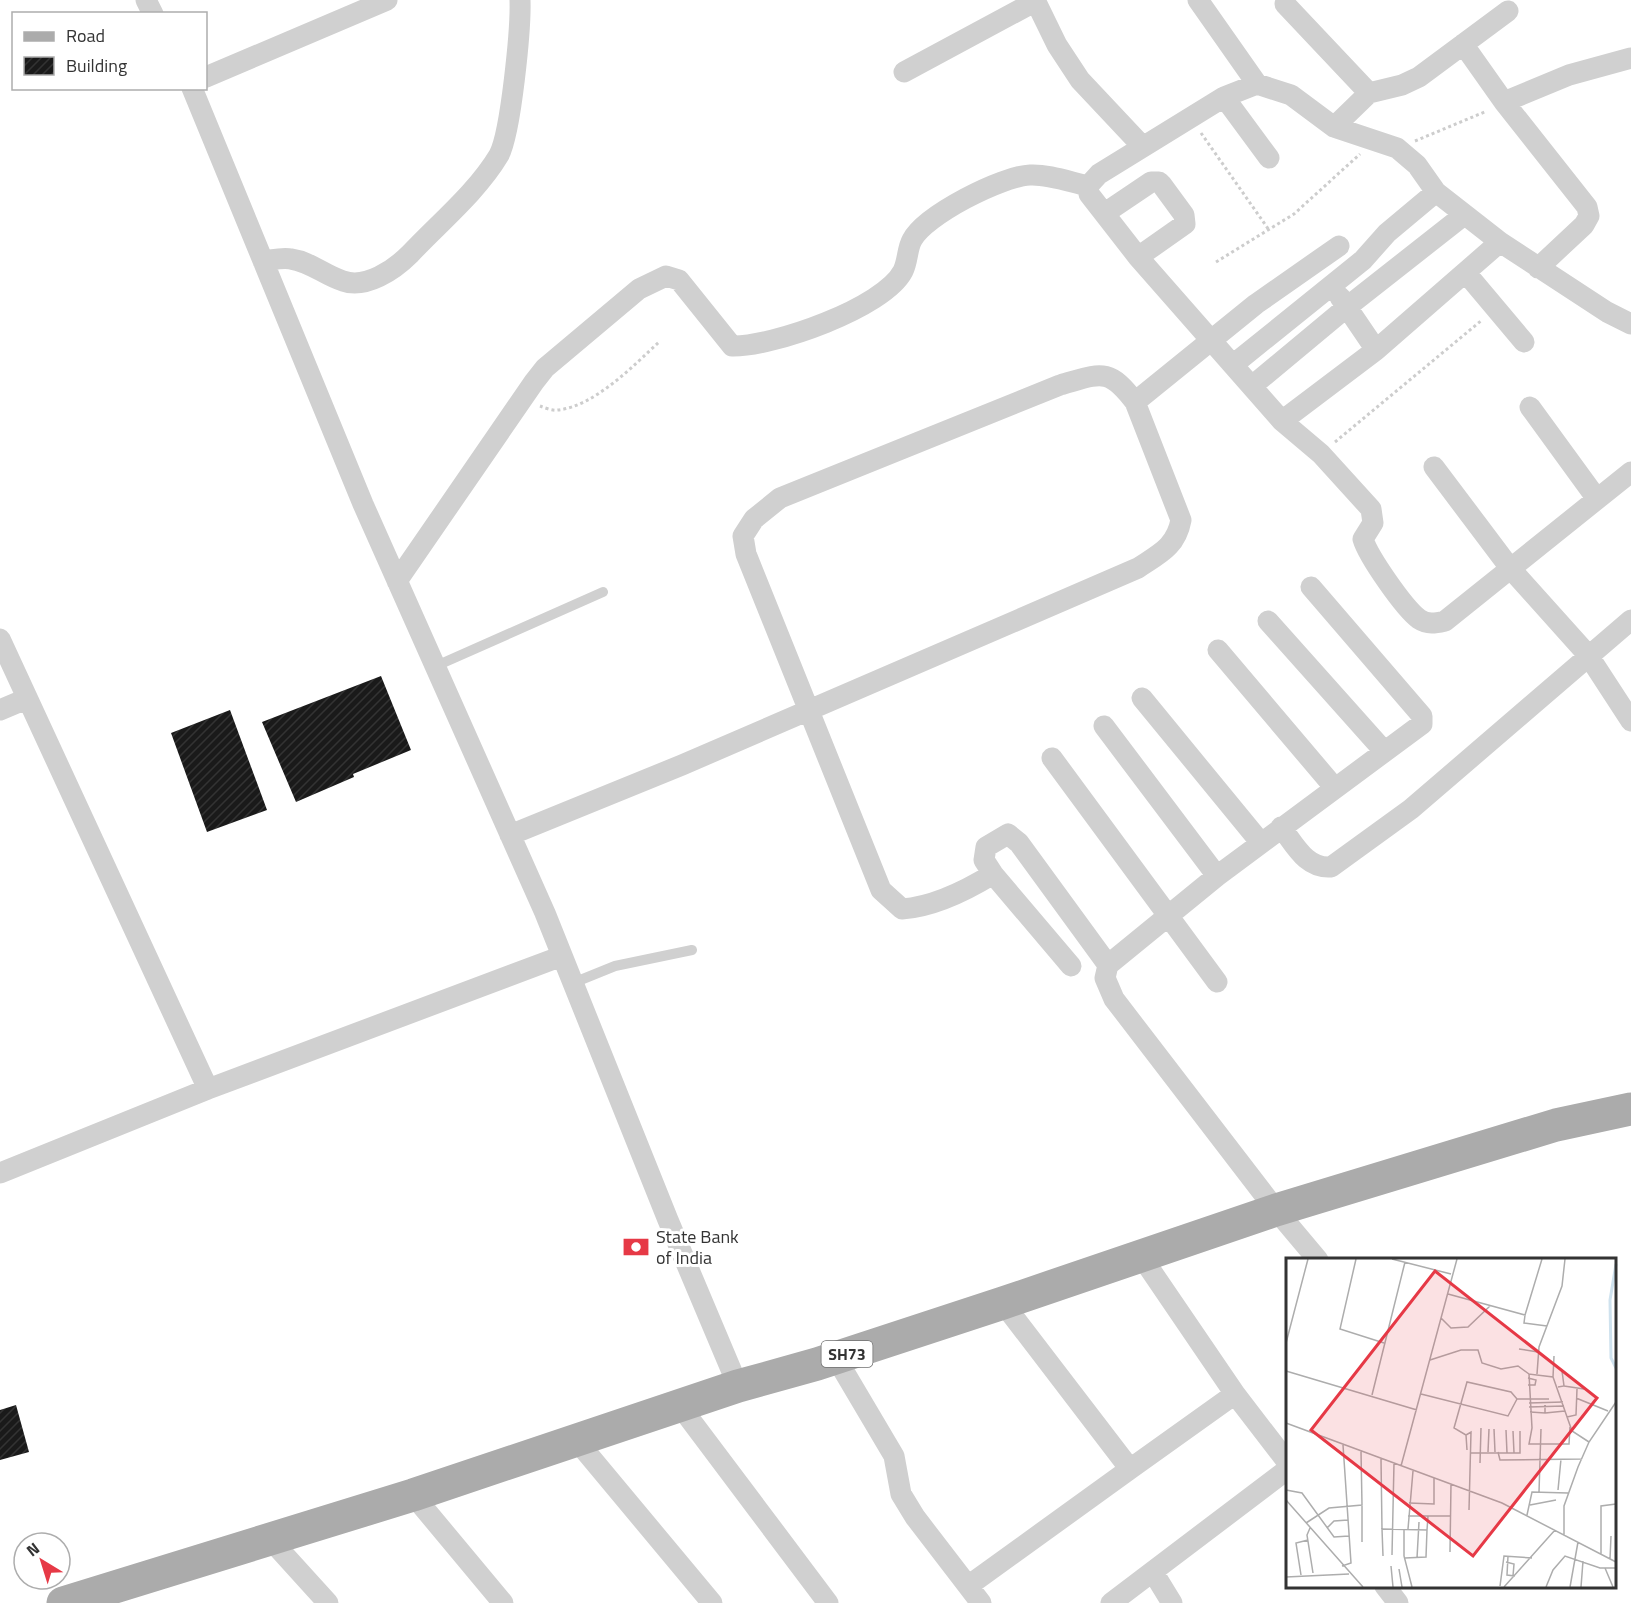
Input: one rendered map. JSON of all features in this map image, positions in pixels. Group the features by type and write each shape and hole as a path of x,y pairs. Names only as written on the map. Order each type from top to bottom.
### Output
{"main road":[{"name":"SH73","path":"63,1603 115,1591 270,1538 413,1495 738,1386 836,1358 1276,1210 1556,1125 1631,1109"}],"street":[{"path":"207,77 387,0"},
{"path":"263,261 289,258 309,263 344,282 357,283 378,277 399,265 410,254 478,183 500,153 507,126 521,23 520,0"},
{"path":"1198,0 1257,84 1290,95 1334,127 1397,148 1417,165 1436,192 1464,215 1538,268 1607,312 1631,324"},
{"path":"904,72 1035,1 1057,45 1080,80 1143,147"},
{"path":"1285,4 1369,93"},
{"path":"1334,127 1369,93 1402,85 1419,77 1508,11"},
{"path":"1463,44 1504,102 1587,207 1589,216 1584,225 1538,268"},
{"path":"1504,102 1569,75 1631,58"},
{"path":"1257,84 1224,97 1192,119 1099,174 1088,186 1089,194 1138,257 1282,421 1321,454 1371,509 1373,523 1363,539 1365,547 1371,559 1418,618 1430,624 1445,621 1631,472"},
{"path":"193,90 397,580 562,956 738,1386"},
{"path":"1224,97 1269,158"},
{"path":"397,580 545,368 639,289 654,280 666,276 679,280 719,334 732,346 746,346 783,338 833,320 886,290 903,271 913,238 933,219 980,190 1008,178 1031,174 1088,186"},
{"path":"1105,213 1151,182 1162,184 1184,215 1185,224 1138,257"},
{"path":"1234,364 1363,260 1387,233 1436,192"},
{"path":"1252,386 1347,307 1464,215"},
{"path":"1282,421 1376,350 1500,242"},
{"path":"1135,402 1214,341 1256,304 1339,246"},
{"path":"1317,261 1376,350"},
{"path":"1466,273 1524,342"},
{"path":"1607,312 1631,341"},
{"path":"510,835 682,765 808,708 1138,568 1165,550 1178,535 1181,520 1135,402 1120,382 1099,374 1060,385 780,498 754,519 743,536 746,554 808,708 881,890 890,901 902,909 918,908 979,883 993,874"},
{"path":"1530,407 1597,499"},
{"path":"1434,467 1510,568 1588,655 1631,721"},
{"path":"1311,587 1422,716 1422,724 1334,787 1166,915 1108,965 1105,978 1114,999 1276,1210 1316,1258"},
{"path":"1281,827 1310,863 1319,868 1330,867 1411,808 1631,620"},
{"path":"1268,621 1384,751"},
{"path":"0,639 208,1089"},
{"path":"1218,650 1334,787"},
{"path":"1142,698 1261,843"},
{"path":"0,710 26,699"},
{"path":"1104,726 1217,876"},
{"path":"1052,758 1217,982"},
{"path":"1071,966 993,874 984,860 986,847 1008,834 1019,843 1108,965"},
{"path":"0,1173 208,1089 562,956"},
{"path":"1141,1256 1235,1395 1286,1463"},
{"path":"1003,1303 1130,1469"},
{"path":"836,1358 894,1456 902,1494 906,1502 981,1603"},
{"path":"968,1586 1235,1395"},
{"path":"680,1406 828,1603"},
{"path":"577,1440 712,1603"},
{"path":"1111,1603 1286,1470"},
{"path":"413,1495 502,1603"},
{"path":"270,1538 328,1603"},
{"path":"1153,1572 1172,1603"},
{"path":"1386,1588 1398,1603"}],"lane":[{"path":"436,666 603,592"},
{"path":"573,983 615,966 692,950"}],"path":[{"path":"1397,148 1504,102"},
{"path":"1192,119 1269,230"},
{"path":"1216,262 1294,214 1374,140"},
{"path":"1321,454 1495,310"},
{"path":"520,401 557,411 592,398 622,376 660,342"}],"building":[{"path":"381,676 411,750 353,774 354,777 296,802 262,722"},
{"path":"230,710 267,810 207,832 171,733"},
{"path":"16,1405 29,1452 0,1460 0,1410"}],"place":[{"name":"State Bank of India","path":"636,1247"}]}
